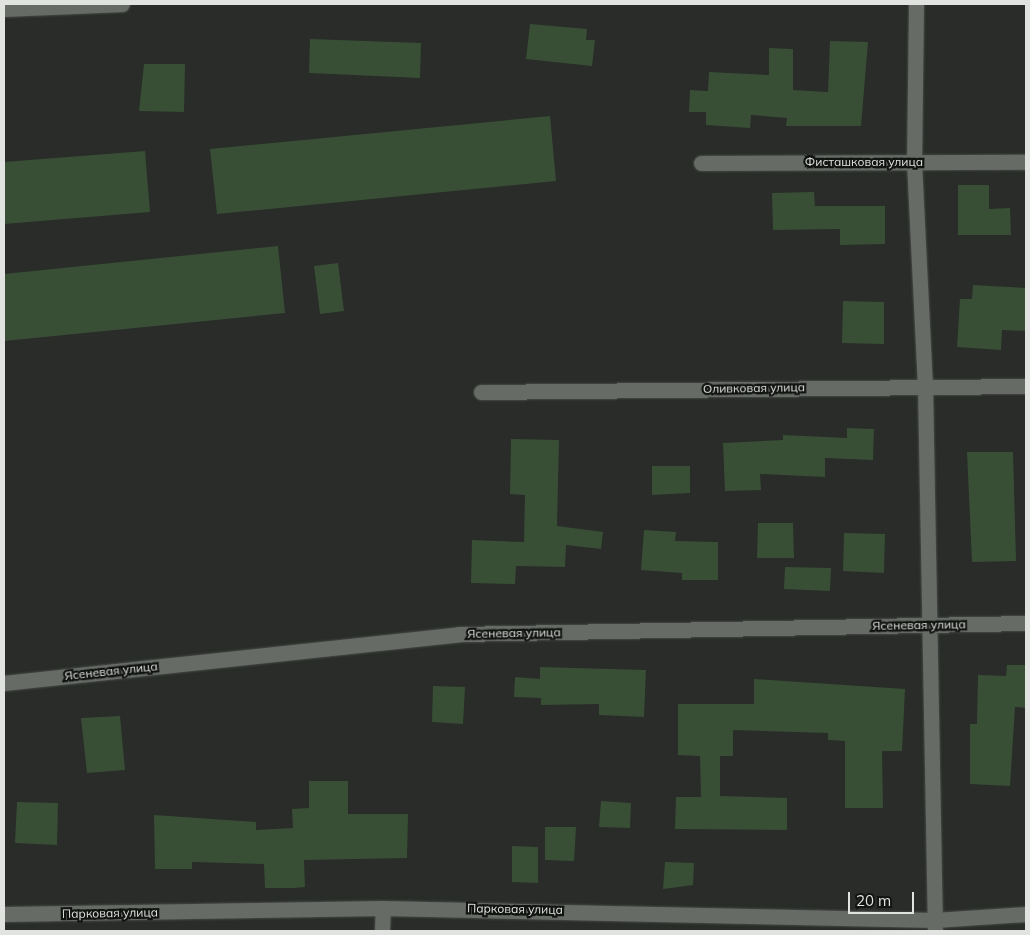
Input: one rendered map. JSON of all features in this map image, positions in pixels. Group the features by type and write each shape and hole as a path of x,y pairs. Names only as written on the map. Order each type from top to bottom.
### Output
{"street":[{"path":"4,9 122,4"},
{"path":"916,4 914,162 924,385 927,625 935,926"},
{"name":"Фисташковая улица","path":"701,163 1026,162"},
{"name":"Оливковая улица","path":"481,392 924,385 1026,386"},
{"name":"Ясеневая улица","path":"4,683 458,634 1026,624"},
{"path":"382,931 383,908"},
{"name":"Парковая улица","path":"4,914 383,908 935,926 1026,914"}],"building":[{"path":"530,24 587,29 586,40 595,40 592,66 526,59"},
{"path":"310,39 421,43 420,78 309,73"},
{"path":"830,41 868,42 861,126 786,126 787,118 751,115 750,128 706,125 706,112 689,112 690,90 708,91 709,72 769,75 769,48 793,49 793,90 828,92"},
{"path":"144,64 185,64 184,112 139,111"},
{"path":"550,116 556,181 217,214 210,149"},
{"path":"145,151 150,212 4,224 4,162"},
{"path":"958,185 989,185 989,209 1010,208 1011,235 958,235"},
{"path":"814,192 815,206 885,206 885,244 840,245 840,229 773,230 772,193"},
{"path":"278,246 285,313 4,341 4,274"},
{"path":"338,263 344,311 320,314 314,266"},
{"path":"973,285 1026,288 1026,331 1002,330 1001,350 957,347 960,299 972,299"},
{"path":"843,301 884,302 884,344 842,343"},
{"path":"847,428 874,429 873,460 825,458 825,477 760,474 761,490 725,491 723,443 783,440 783,435 847,438"},
{"path":"511,439 559,440 557,526 603,532 601,549 566,545 565,567 516,566 515,584 471,583 472,540 524,542 525,495 510,494"},
{"path":"967,452 1013,452 1016,561 972,562"},
{"path":"652,466 690,466 690,493 652,495"},
{"path":"758,523 793,523 794,558 757,558"},
{"path":"644,530 676,532 675,541 718,542 718,580 682,580 682,573 641,570"},
{"path":"844,533 885,534 884,573 843,571"},
{"path":"785,567 831,568 830,591 784,589"},
{"path":"1007,665 1026,665 1026,708 1015,707 1010,786 970,784 970,724 977,724 978,675 1006,676"},
{"path":"540,667 646,670 644,717 599,715 599,704 541,705 541,698 514,697 515,677 540,679"},
{"path":"754,679 905,689 902,751 882,751 883,808 845,808 845,741 828,740 828,733 733,730 733,756 720,756 720,796 787,798 787,830 675,829 676,797 701,797 700,756 678,755 678,704 754,704"},
{"path":"433,686 465,687 463,724 432,722"},
{"path":"120,716 125,770 87,773 81,718"},
{"path":"309,781 348,781 348,814 408,814 407,858 304,860 305,887 293,888 265,888 264,864 192,862 192,869 155,869 154,815 256,822 256,830 293,828 292,809 309,808"},
{"path":"601,801 631,803 630,828 599,827"},
{"path":"17,802 58,803 57,845 15,843"},
{"path":"545,827 576,827 574,861 545,860"},
{"path":"512,846 538,847 538,883 512,882"},
{"path":"665,862 694,863 693,885 663,889"}]}
